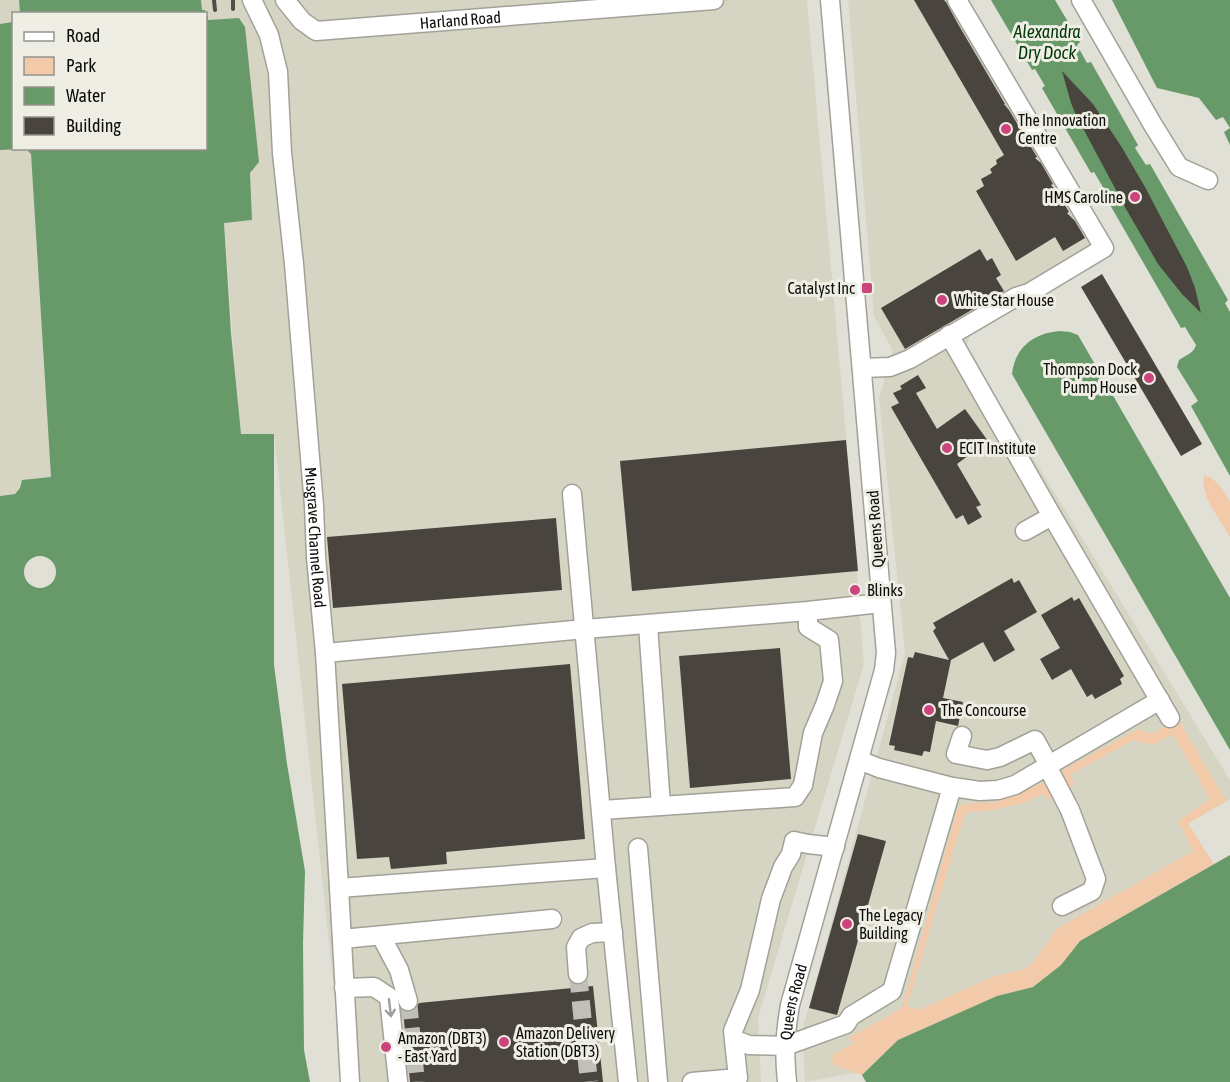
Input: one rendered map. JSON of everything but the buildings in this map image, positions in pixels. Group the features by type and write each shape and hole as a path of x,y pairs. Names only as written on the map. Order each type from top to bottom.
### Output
{"street":[{"name":"Musgrave Channel Road","path":"252,0 269,35 278,72 282,153 294,264 325,653 350,1082"},
{"name":"Harland Road","path":"285,0 302,21 316,31 714,0"},
{"name":"Queens Road","path":"787,1082 785,1041 790,1005 884,670 886,653 830,0"},
{"path":"862,368 890,367 910,359 1104,249 957,0"},
{"path":"1081,0 1179,167 1208,180"},
{"path":"949,335 1170,718"},
{"path":"573,494 606,868 628,1082"},
{"path":"1025,531 1052,516"},
{"path":"325,653 881,603"},
{"path":"602,810 795,796 803,785 813,733 833,681 829,640 808,627 808,611"},
{"path":"648,625 661,806"},
{"path":"859,760 879,768 952,787 980,791 998,790 1015,784 1048,766 1160,700"},
{"path":"962,736 956,754 987,760 1000,757 1035,740 1070,810 1096,879 1092,891 1062,906"},
{"path":"738,1044 785,1041 846,1024 850,1016 892,991 952,787"},
{"path":"692,1082 738,1078 738,1044 733,1031 750,990 771,899 793,846 832,854"},
{"path":"638,848 658,1082"},
{"path":"339,888 606,868"},
{"path":"342,939 552,919"},
{"path":"578,974 576,947 581,938 592,933 613,932"},
{"path":"381,936 399,970 408,1001"},
{"path":"344,988 374,987 389,997 398,1082"}],"shaded area":[{"path":"0,0 807,0 864,664 758,1018 761,1082 344,1082 274,434 241,435 238,412 224,222 252,220 239,18 208,20 207,12 202,10 202,7 141,12 12,12 12,22 0,24"},
{"path":"848,0 962,0 1110,249 971,333 966,348 1230,780 1230,799 1188,823 1211,860 1077,937 1057,964 897,1035 860,1072 805,1082 802,1031 905,653 879,398 893,351 874,316"},
{"path":"0,150 27,150 31,154 51,478 23,480 15,494 0,496"}],"green space":[{"path":"1204,475 1212,478 1222,488 1230,502 1230,537 1208,499 1203,482"},
{"path":"1178,719 1226,801 1188,824 1214,864 1080,941 1061,965 1033,987 997,996 898,1040 862,1075 832,1064 833,1054 853,1044 850,1037 902,1008 957,810 962,804 996,802 1041,783 1046,784 1056,799 1049,799 1044,794 1020,804 982,812 971,811 964,816 907,1006 918,1010 995,976 1021,970 1031,965 1058,928 1193,851 1178,821 1210,799 1173,734 1153,745 1133,740 1070,775 1074,784 1069,791 1060,775 1063,770 1138,729 1152,734"}],"water":[{"path":"19,0 201,0 202,10 205,10 205,12 20,12"},
{"name":"Alexandra Dry Dock","path":"991,0 1055,0 1080,42 1077,45 1087,63 1091,62 1138,145 1135,148 1146,165 1150,164 1228,300 1225,303 1230,312 1230,476 1191,406 1198,401 1177,367 1179,360 1191,352 1196,345 1185,327 1181,328 1102,191 1104,189 1094,172 1091,173 1042,88 1045,86 1035,69 1032,70"},
{"path":"1112,0 1230,0 1230,128 1223,117 1216,120 1199,98 1157,88"},
{"path":"207,16 208,20 239,18 245,27 259,162 250,173 252,220 224,223 231,333 241,434 274,434 274,665 287,764 305,871 304,1050 310,1082 0,1082 0,496 15,494 22,480 51,477 31,154 27,150 207,150"},
{"path":"12,22 12,150 0,150 0,24"},
{"path":"1230,128 1230,145 1224,132"},
{"path":"1060,331 1078,335 1230,598 1230,750 1012,374 1017,356 1027,343 1042,335"},
{"path":"1230,855 1230,1082 866,1082 862,1075 898,1040 997,996 1033,987 1061,965 1080,941"}],"pier":[{"path":"40,556 52,560 56,572 52,584 40,588 28,584 24,572 28,560"}],"tunnel":[{"path":"578,974 589,1082"},
{"path":"408,1001 416,1082"}],"railway":[{"path":"214,0 215,10"},
{"path":"233,0 233,9"}],"place":[{"name":"The Innovation Centre","path":"1006,129"},
{"name":"HMS Caroline","path":"1135,197"},
{"name":"Catalyst Inc","path":"867,288"},
{"name":"White Star House","path":"942,300"},
{"name":"Thompson Dock Pump House","path":"1149,378"},
{"name":"ECIT Institute","path":"947,448"},
{"name":"Blinks","path":"855,590"},
{"name":"The Concourse","path":"929,710"},
{"name":"The Legacy Building","path":"847,924"},
{"name":"Amazon Delivery Station (DBT3)","path":"504,1042"},
{"name":"Amazon (DBT3) - East Yard","path":"386,1047"}]}
